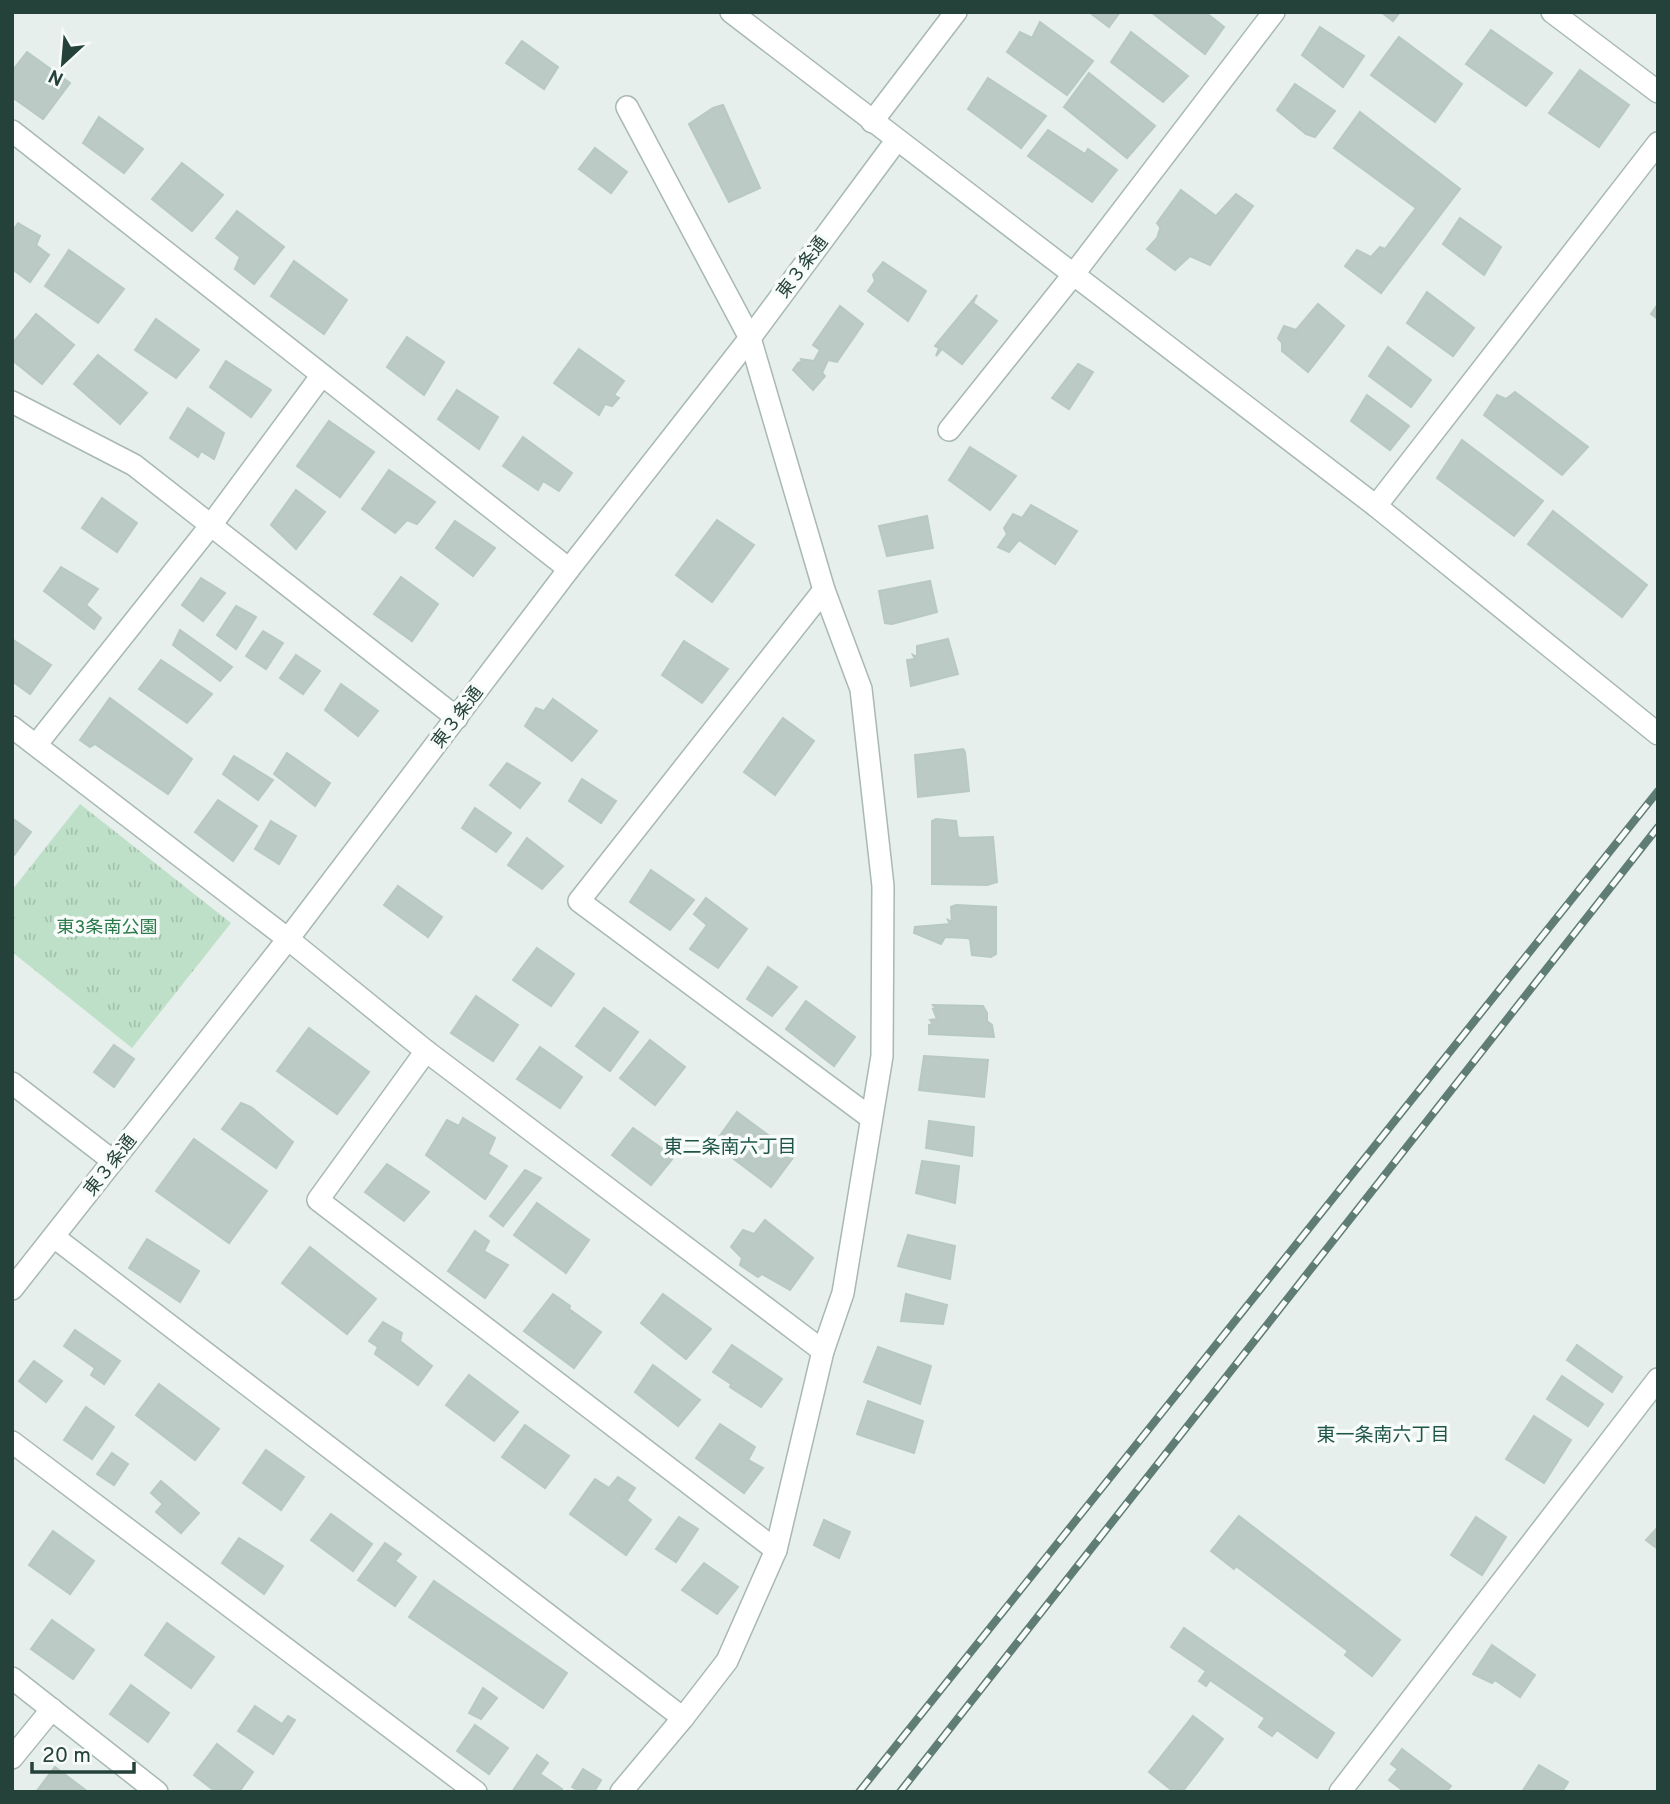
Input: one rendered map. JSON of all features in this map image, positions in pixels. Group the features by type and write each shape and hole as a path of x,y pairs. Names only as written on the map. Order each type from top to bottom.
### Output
{"street":[{"path":"731,12 1376,506 1658,734"},
{"path":"872,122 956,12"},
{"path":"949,430 1073,275 1275,12"},
{"path":"1552,12 1658,92"},
{"path":"621,1792 727,1661 776,1550 823,1351 843,1293 882,1056 883,886 861,689 824,590 750,338 627,107"},
{"path":"12,131 569,569"},
{"name":"東３条通","path":"12,1289 288,939 569,569 750,338 896,141"},
{"path":"1376,506 1658,143"},
{"path":"36,745 211,525 322,375"},
{"path":"12,402 134,465 457,718"},
{"path":"824,590 579,901 872,1118"},
{"path":"12,727 288,939 426,1051 823,1351"},
{"path":"426,1051 318,1200 776,1550"},
{"path":"12,1083 113,1161"},
{"path":"54,1237 683,1718"},
{"path":"1340,1792 1658,1379"},
{"path":"12,1442 476,1792"},
{"path":"12,1678 157,1792"},
{"path":"12,1758 52,1709"}],"green space":[{"name":"東3条南公園","path":"80,804 231,923 132,1048 12,952 12,890"}],"building":[{"path":"1089,12 1120,12 1109,27"},
{"path":"1151,12 1205,12 1224,27 1205,54"},
{"path":"1381,12 1400,12 1393,21"},
{"path":"1040,22 1093,61 1067,95 1007,52 1020,32 1032,38"},
{"path":"1320,27 1364,56 1343,87 1302,55"},
{"path":"1491,30 1552,73 1526,106 1466,64"},
{"path":"1131,32 1188,76 1163,102 1111,62"},
{"path":"1399,37 1462,84 1435,122 1371,75"},
{"path":"522,41 558,67 544,89 506,63"},
{"path":"27,52 70,83 43,119 12,97 12,71"},
{"path":"1580,70 1629,105 1599,147 1549,113"},
{"path":"1089,73 1155,126 1127,158 1064,107"},
{"path":"988,78 1046,116 1021,148 968,109"},
{"path":"1295,84 1335,111 1315,137 1306,134 1277,110"},
{"path":"723,105 760,188 729,202 689,124 713,108"},
{"path":"1360,112 1460,189 1381,293 1345,266 1357,250 1371,257 1380,247 1385,249 1416,208 1334,148"},
{"path":"99,117 143,149 124,173 83,143"},
{"path":"1048,130 1085,154 1088,149 1117,170 1092,202 1028,156"},
{"path":"595,148 627,172 611,193 579,169"},
{"path":"182,163 223,195 192,231 152,199"},
{"path":"1181,190 1216,216 1236,194 1253,206 1210,265 1190,256 1175,270 1147,249 1157,238 1160,229 1162,230 1157,223"},
{"path":"237,211 284,247 254,284 235,269 240,257 216,238"},
{"path":"1460,218 1501,247 1484,275 1443,244"},
{"path":"18,223 40,236 36,245 49,255 30,282 12,269 12,226 15,228"},
{"path":"69,250 124,289 98,323 45,286"},
{"path":"294,261 347,300 324,334 271,296"},
{"path":"883,262 926,291 908,321 868,291 875,281 873,275"},
{"path":"1427,292 1474,328 1453,356 1407,323"},
{"path":"977,295 973,303 997,321 962,364 942,349 936,356 939,348 935,346"},
{"path":"1318,304 1344,326 1308,372 1282,351 1282,343 1278,338 1284,326 1296,330"},
{"path":"1658,304 1658,319 1651,314"},
{"path":"840,306 863,324 837,362 828,360 822,373 825,376 813,390 793,370 801,359 814,361 820,350 813,345"},
{"path":"36,314 74,345 42,384 12,360 12,344"},
{"path":"156,319 199,350 176,378 135,350"},
{"path":"407,337 444,362 424,395 387,367"},
{"path":"1388,347 1431,380 1411,407 1369,376"},
{"path":"579,349 624,381 614,395 619,398 612,406 605,404 599,415 554,383"},
{"path":"98,355 147,393 120,424 74,384"},
{"path":"226,361 271,390 251,417 210,387"},
{"path":"1078,364 1093,372 1069,409 1052,398"},
{"path":"457,390 498,417 479,449 438,419"},
{"path":"1515,392 1588,447 1562,475 1484,415 1497,395 1506,399"},
{"path":"1367,395 1409,426 1390,450 1351,421"},
{"path":"188,408 224,433 214,459 201,451 198,457 170,438"},
{"path":"329,421 374,452 340,497 297,466"},
{"path":"523,437 572,473 559,491 543,481 538,490 503,466"},
{"path":"1462,440 1543,501 1514,536 1437,478"},
{"path":"970,447 1016,476 990,510 949,480"},
{"path":"389,470 435,502 417,524 407,520 395,533 362,509"},
{"path":"296,490 325,512 296,549 271,525"},
{"path":"102,498 137,523 117,552 82,528"},
{"path":"1031,505 1077,531 1055,564 1019,540 1009,552 998,547 1007,534 1004,528 1013,514 1022,518"},
{"path":"1553,511 1647,585 1622,617 1528,544"},
{"path":"927,516 933,548 887,556 879,526"},
{"path":"717,520 754,545 712,602 676,575"},
{"path":"455,521 495,548 473,576 436,548"},
{"path":"61,567 98,589 86,605 101,618 94,629 44,591"},
{"path":"401,577 438,604 412,641 374,614"},
{"path":"201,578 225,593 203,621 182,605"},
{"path":"930,581 937,612 892,624 885,623 879,591"},
{"path":"236,606 256,617 236,649 217,635"},
{"path":"180,630 232,667 220,681 173,645"},
{"path":"263,631 283,643 266,669 246,656"},
{"path":"12,639 51,665 30,694 12,681"},
{"path":"948,639 958,674 911,686 907,660 915,659 913,655 917,657 917,646"},
{"path":"684,641 728,669 702,703 662,675"},
{"path":"296,655 320,671 303,694 280,678"},
{"path":"161,660 212,694 187,723 139,689"},
{"path":"341,684 378,711 358,736 325,710"},
{"path":"110,698 192,759 168,794 95,744 90,747 80,740"},
{"path":"553,699 597,731 572,761 525,726 536,708 544,711"},
{"path":"783,718 814,741 775,795 744,772"},
{"path":"963,749 969,791 918,797 915,755"},
{"path":"287,753 330,783 315,806 274,774"},
{"path":"234,756 273,780 258,800 223,774"},
{"path":"507,763 540,783 520,808 490,785"},
{"path":"582,779 616,801 601,823 569,801"},
{"path":"218,800 257,826 233,861 195,832"},
{"path":"475,808 511,833 496,852 462,828"},
{"path":"12,818 31,832 12,858"},
{"path":"271,821 296,836 279,864 255,849"},
{"path":"932,821 956,821 958,837 961,838 993,837 997,882 987,885 932,884"},
{"path":"527,838 563,866 542,889 508,865"},
{"path":"651,870 694,900 670,930 630,902"},
{"path":"398,886 442,917 428,937 384,905"},
{"path":"706,898 747,929 718,968 690,949 707,925 694,914"},
{"path":"951,907 996,907 996,954 991,957 972,955 970,939 967,938 945,937 941,944 914,933 915,927 950,924 948,920 952,922"},
{"path":"537,948 574,974 551,1006 513,980"},
{"path":"768,967 797,987 772,1016 747,999"},
{"path":"476,996 518,1025 493,1061 451,1033"},
{"path":"806,1001 855,1037 834,1066 786,1029"},
{"path":"933,1005 983,1006 987,1021 992,1025 994,1037 929,1034 929,1025 933,1024 930,1020 937,1019 933,1009 937,1010"},
{"path":"604,1008 638,1032 610,1071 576,1046"},
{"path":"309,1028 369,1072 337,1114 277,1071"},
{"path":"650,1040 685,1067 655,1105 620,1078"},
{"path":"114,1045 134,1059 114,1087 94,1072"},
{"path":"540,1047 582,1077 560,1108 517,1079"},
{"path":"924,1056 988,1060 984,1097 919,1090"},
{"path":"241,1103 251,1107 293,1142 276,1168 222,1129"},
{"path":"737,1112 795,1155 771,1187 714,1144"},
{"path":"463,1118 495,1138 488,1154 507,1166 485,1199 426,1155 447,1120 459,1126"},
{"path":"929,1121 974,1127 972,1156 926,1148"},
{"path":"633,1128 674,1157 651,1185 612,1155"},
{"path":"194,1139 267,1191 229,1243 156,1191"},
{"path":"922,1161 959,1166 955,1203 916,1193"},
{"path":"387,1164 429,1192 404,1221 365,1192"},
{"path":"525,1170 541,1178 503,1226 490,1216"},
{"path":"537,1203 589,1240 566,1273 514,1235"},
{"path":"765,1220 813,1258 790,1290 762,1274 758,1277 740,1265 742,1258 731,1247 743,1230 754,1234"},
{"path":"475,1231 489,1241 484,1251 508,1265 485,1298 448,1271"},
{"path":"908,1235 955,1246 950,1279 898,1266"},
{"path":"147,1239 199,1271 180,1302 129,1268"},
{"path":"310,1247 376,1299 347,1334 282,1283"},
{"path":"553,1294 601,1332 574,1368 524,1331"},
{"path":"663,1294 711,1329 686,1359 641,1323"},
{"path":"906,1294 947,1305 943,1324 901,1321"},
{"path":"383,1322 402,1333 400,1341 432,1366 418,1385 375,1354 378,1347 369,1341"},
{"path":"75,1330 120,1361 104,1384 91,1375 95,1368 64,1346"},
{"path":"732,1345 782,1379 761,1407 730,1387 731,1384 713,1372"},
{"path":"1577,1345 1622,1377 1612,1392 1567,1360"},
{"path":"878,1347 931,1366 920,1404 864,1382"},
{"path":"34,1361 62,1381 46,1402 19,1381"},
{"path":"653,1365 700,1400 678,1426 635,1392"},
{"path":"469,1375 518,1412 494,1441 446,1405"},
{"path":"1562,1376 1603,1404 1588,1426 1547,1399"},
{"path":"159,1384 219,1429 195,1460 136,1415"},
{"path":"868,1401 923,1421 914,1453 857,1434"},
{"path":"86,1407 114,1427 92,1459 64,1440"},
{"path":"1534,1416 1571,1440 1544,1483 1506,1459"},
{"path":"720,1424 755,1447 748,1460 763,1468 744,1493 696,1458"},
{"path":"525,1425 569,1456 545,1488 502,1457"},
{"path":"266,1450 304,1477 281,1510 243,1483"},
{"path":"112,1453 128,1464 114,1485 97,1474"},
{"path":"618,1477 635,1488 628,1499 621,1496 651,1520 626,1555 570,1514 595,1479 609,1488"},
{"path":"161,1481 199,1513 181,1533 156,1512 163,1504 151,1493"},
{"path":"331,1514 372,1544 353,1571 311,1540"},
{"path":"1239,1516 1400,1640 1372,1676 1345,1655 1348,1651 1236,1566 1234,1569 1211,1551"},
{"path":"679,1517 698,1529 676,1562 656,1549"},
{"path":"1476,1517 1506,1537 1482,1575 1451,1555"},
{"path":"824,1520 850,1532 839,1558 814,1545"},
{"path":"1658,1527 1658,1549 1646,1540"},
{"path":"53,1531 94,1561 70,1594 29,1565"},
{"path":"239,1538 283,1566 264,1594 222,1563"},
{"path":"385,1543 401,1554 395,1561 416,1577 395,1606 358,1580"},
{"path":"704,1563 738,1587 717,1614 682,1590"},
{"path":"434,1581 567,1673 543,1708 409,1617"},
{"path":"52,1620 94,1650 73,1679 31,1649"},
{"path":"167,1623 214,1657 191,1688 145,1655"},
{"path":"1184,1628 1334,1733 1317,1758 1277,1730 1272,1736 1259,1727 1265,1718 1210,1680 1206,1686 1199,1681 1206,1671 1171,1647"},
{"path":"1492,1645 1535,1675 1520,1697 1495,1680 1492,1683 1473,1674"},
{"path":"131,1685 169,1713 148,1742 110,1714"},
{"path":"483,1688 497,1698 481,1719 469,1713"},
{"path":"255,1706 282,1724 288,1716 295,1720 273,1754 238,1731"},
{"path":"1193,1716 1223,1739 1182,1792 1174,1792 1149,1772"},
{"path":"475,1725 508,1748 489,1774 457,1751"},
{"path":"217,1744 253,1772 239,1792 216,1792 194,1775"},
{"path":"1402,1749 1451,1786 1446,1792 1405,1792 1389,1780 1398,1769 1391,1764"},
{"path":"537,1755 548,1763 540,1774 562,1789 560,1792 512,1792"},
{"path":"1539,1765 1568,1782 1562,1792 1522,1792"},
{"path":"55,1767 88,1792 36,1792"},
{"path":"583,1769 601,1780 594,1792 580,1792 572,1787"}],"railway":[{"path":"859,1792 1658,791"},
{"path":"900,1792 1658,827"}],"district":[{"name":"東二条南六丁目","path":"730,1146"},
{"name":"東一条南六丁目","path":"1383,1434"}]}
